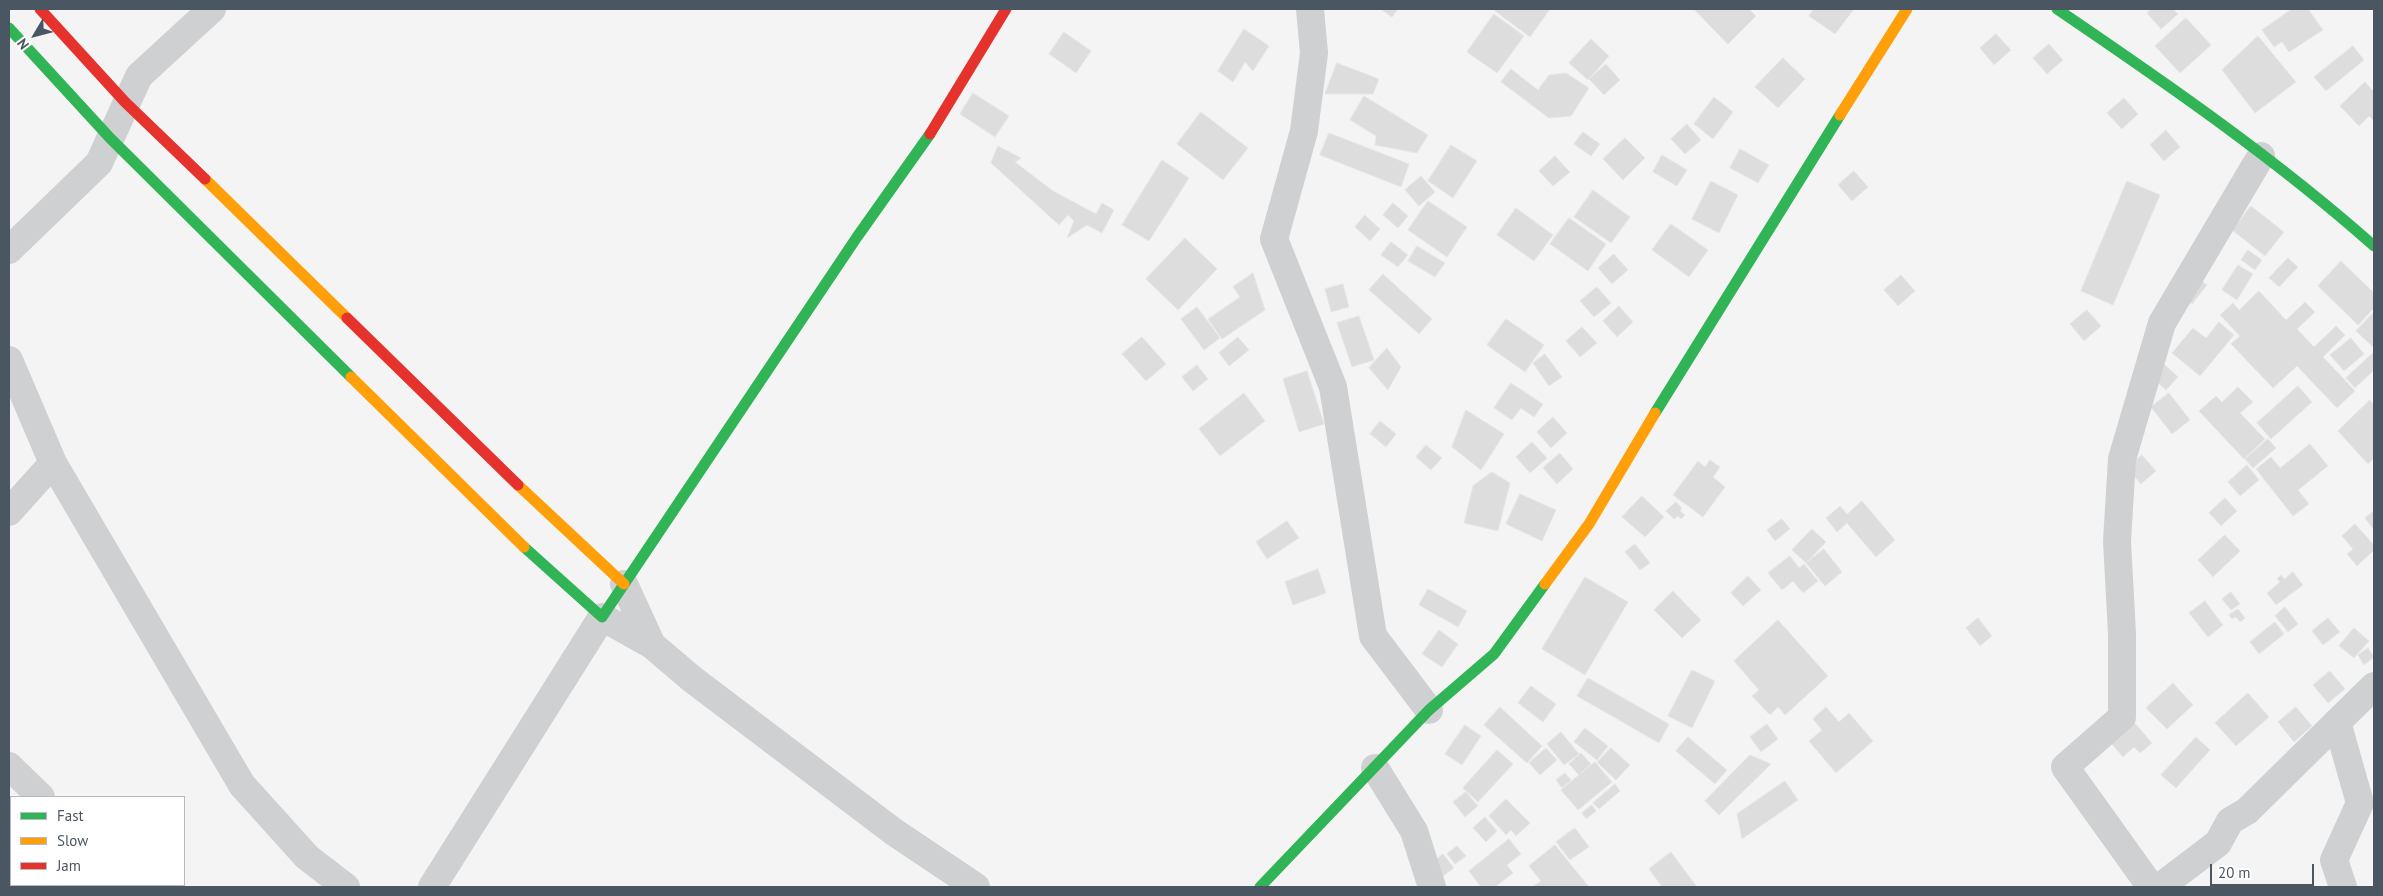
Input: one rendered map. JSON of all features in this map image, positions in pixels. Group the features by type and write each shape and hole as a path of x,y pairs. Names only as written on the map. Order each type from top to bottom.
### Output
{"street":[{"path":"40,9 125,102 530,496 624,584 652,644"},
{"path":"9,250 99,163 125,102 139,76 212,9"},
{"path":"432,887 602,617 857,237 934,128 1006,9"},
{"path":"1310,9 1314,53 1304,131 1274,239 1333,387 1373,636 1429,710"},
{"path":"1260,887 1429,710 1494,654 1589,524 1698,342 1906,9"},
{"path":"2057,9 2154,75 2330,206 2374,246"},
{"path":"9,28 110,138 511,535 602,617 652,644 692,679 894,832 976,887"},
{"path":"2151,887 2065,767 2122,717 2122,634 2117,541 2122,459 2162,323 2261,156"},
{"path":"9,360 53,463 242,784 308,857 346,887"},
{"path":"9,512 53,463"},
{"path":"2160,887 2218,843 2230,821 2247,811 2374,686"},
{"path":"2337,722 2360,803 2334,860 2344,887"},
{"path":"9,766 35,795"},
{"path":"1375,768 1414,831 1432,887"},
{"path":"102,887 132,886"}],"building":[{"path":"1381,9 1398,9 1392,17"},
{"path":"1496,9 1550,9 1530,37 1495,11"},
{"path":"1694,9 1749,9 1756,16 1728,44"},
{"path":"1814,9 1854,9 1835,34 1809,16"},
{"path":"2152,9 2173,9 2178,14 2161,29 2147,13"},
{"path":"2292,9 2308,9 2323,30 2289,52 2282,42 2274,47 2262,30"},
{"path":"1494,14 1524,36 1497,73 1467,52"},
{"path":"2186,18 2211,45 2180,73 2155,46"},
{"path":"1244,29 1269,46 1253,71 1245,62 1233,82 1218,71"},
{"path":"1064,32 1091,51 1076,73 1049,54"},
{"path":"1996,34 2011,50 1994,65 1980,48"},
{"path":"2258,36 2296,82 2255,113 2222,70"},
{"path":"1591,39 1609,56 1588,80 1569,63"},
{"path":"2049,44 2063,60 2047,74 2033,58"},
{"path":"2353,46 2364,60 2326,91 2314,77"},
{"path":"1783,58 1805,79 1778,108 1755,87"},
{"path":"1337,63 1379,79 1373,94 1325,94"},
{"path":"1606,64 1620,80 1604,95 1589,79"},
{"path":"1511,69 1538,90 1549,75 1566,73 1589,88 1571,116 1549,118 1501,82"},
{"path":"2365,82 2374,92 2374,121 2369,116 2359,126 2340,106"},
{"path":"973,93 1009,116 995,137 960,114"},
{"path":"1364,96 1428,135 1417,153 1375,145 1376,136 1350,120"},
{"path":"1714,97 1733,112 1713,139 1694,124"},
{"path":"2124,98 2138,114 2122,129 2107,113"},
{"path":"1201,112 1248,148 1223,180 1177,144"},
{"path":"1687,124 1701,140 1685,154 1671,139"},
{"path":"2166,130 2180,147 2164,161 2150,145"},
{"path":"1583,132 1600,144 1591,156 1574,144"},
{"path":"1329,133 1409,164 1401,187 1320,155"},
{"path":"1625,138 1645,158 1623,180 1603,159"},
{"path":"1451,145 1477,161 1453,198 1428,181"},
{"path":"998,146 1021,158 1015,162 1053,191 1096,214 1102,203 1114,210 1102,233 1087,225 1067,238 1074,221 1068,215 1059,225 991,163"},
{"path":"1740,149 1769,165 1758,183 1730,168"},
{"path":"1662,155 1687,170 1677,186 1653,172"},
{"path":"1555,156 1570,172 1553,186 1539,171"},
{"path":"1162,160 1189,178 1149,241 1122,225"},
{"path":"1854,171 1868,187 1852,201 1838,185"},
{"path":"1421,176 1435,192 1419,206 1405,190"},
{"path":"1711,181 1738,195 1719,233 1692,219"},
{"path":"2127,181 2160,195 2113,305 2081,291"},
{"path":"1593,190 1630,217 1611,243 1574,217"},
{"path":"1428,201 1467,227 1447,257 1408,230"},
{"path":"1393,203 1408,216 1398,228 1383,215"},
{"path":"2251,206 2284,232 2265,256 2232,230"},
{"path":"1516,208 1553,235 1534,261 1497,235"},
{"path":"1365,215 1380,229 1370,241 1355,227"},
{"path":"1569,218 1606,244 1588,271 1550,244"},
{"path":"1671,224 1708,250 1689,277 1652,250"},
{"path":"1185,238 1217,269 1178,310 1146,279"},
{"path":"1391,242 1408,255 1398,267 1381,255"},
{"path":"1417,246 1445,263 1435,277 1408,261"},
{"path":"2248,250 2262,260 2255,270 2241,260"},
{"path":"1614,254 1628,270 1612,284 1598,268"},
{"path":"2288,258 2298,267 2279,287 2269,278"},
{"path":"2341,261 2374,293 2374,308 2358,325 2318,286"},
{"path":"2238,265 2253,274 2237,300 2222,290"},
{"path":"1253,273 1265,310 1222,339 1208,319 1240,297 1233,287"},
{"path":"1383,274 1432,319 1419,334 1369,290"},
{"path":"1901,275 1915,291 1898,306 1884,290"},
{"path":"2198,278 2207,285 2192,304 2182,296"},
{"path":"1343,284 1349,307 1331,312 1325,289"},
{"path":"1597,287 1611,303 1594,317 1580,301"},
{"path":"2259,291 2286,320 2305,302 2315,312 2297,329 2314,347 2336,326 2345,335 2323,357 2355,391 2337,408 2297,366 2273,388 2231,344 2240,336 2220,315 2233,303 2239,310"},
{"path":"1619,306 1633,322 1617,337 1603,321"},
{"path":"1197,307 1220,338 1204,350 1181,319"},
{"path":"2087,310 2101,326 2084,341 2070,324"},
{"path":"2374,312 2374,348 2356,331"},
{"path":"1359,316 1374,360 1352,367 1337,323"},
{"path":"1506,319 1544,345 1525,372 1487,345"},
{"path":"2219,322 2234,335 2200,376 2172,353 2193,328 2206,338"},
{"path":"1582,327 1597,343 1580,357 1566,341"},
{"path":"1142,337 1166,364 1146,381 1122,354"},
{"path":"1238,337 1249,350 1229,366 1219,353"},
{"path":"2351,338 2364,354 2344,371 2330,355"},
{"path":"1387,348 1401,367 1388,390 1369,368"},
{"path":"2374,352 2374,370 2355,388 2346,378"},
{"path":"1545,354 1562,377 1549,386 1533,363"},
{"path":"2163,363 2178,377 2166,390 2150,376"},
{"path":"1197,365 1208,379 1193,391 1182,377"},
{"path":"1307,371 1324,424 1299,432 1283,379"},
{"path":"1511,383 1543,404 1534,417 1521,408 1512,420 1494,408"},
{"path":"2298,386 2312,402 2271,439 2257,423"},
{"path":"2238,387 2253,402 2240,413 2265,439 2244,459 2199,411 2216,396 2222,402"},
{"path":"1244,393 1265,421 1220,456 1199,429"},
{"path":"2169,393 2190,420 2172,434 2151,407"},
{"path":"2370,400 2374,405 2374,458 2368,464 2338,431"},
{"path":"1466,410 1504,434 1481,470 1452,447"},
{"path":"1553,417 1567,433 1551,448 1537,432"},
{"path":"1380,421 1396,434 1386,447 1370,434"},
{"path":"2268,439 2276,448 2253,468 2245,459"},
{"path":"1532,442 1547,458 1530,473 1516,457"},
{"path":"2310,444 2328,466 2298,490 2309,504 2293,516 2256,469 2271,457 2280,468"},
{"path":"1426,445 1442,458 1431,470 1416,457"},
{"path":"1560,453 1573,469 1557,484 1543,468"},
{"path":"2142,455 2156,471 2141,484 2127,468"},
{"path":"1710,460 1720,467 1713,477 1725,487 1703,517 1673,495 1698,461 1705,467"},
{"path":"2247,465 2259,480 2240,496 2228,482"},
{"path":"1492,472 1510,483 1498,531 1464,523 1473,486"},
{"path":"1520,494 1556,510 1542,541 1506,524"},
{"path":"1642,496 1664,517 1645,537 1622,517"},
{"path":"2225,498 2237,511 2221,526 2209,513"},
{"path":"1862,501 1895,540 1876,557 1847,523 1837,532 1826,518 1840,506 1847,514"},
{"path":"1676,502 1682,508 1680,511 1685,515 1681,519 1678,516 1674,519 1666,511"},
{"path":"2374,511 2374,530 2365,518"},
{"path":"1782,519 1790,529 1775,541 1767,530"},
{"path":"1287,521 1299,538 1267,559 1256,542"},
{"path":"2355,524 2374,545 2374,550 2357,566 2347,554 2353,549 2342,536"},
{"path":"1812,529 1826,542 1806,563 1792,550"},
{"path":"2225,535 2240,551 2213,577 2198,560"},
{"path":"1635,544 1650,563 1640,570 1625,552"},
{"path":"1824,549 1842,572 1825,586 1806,563"},
{"path":"1790,556 1799,568 1804,564 1818,581 1803,593 1793,581 1782,590 1768,573"},
{"path":"1318,569 1326,593 1293,605 1285,582"},
{"path":"2293,572 2303,585 2276,605 2267,593 2280,582 2277,579 2281,575 2284,579"},
{"path":"1748,576 1761,590 1743,606 1731,593"},
{"path":"1585,577 1628,602 1585,675 1542,649"},
{"path":"1428,589 1467,611 1458,627 1419,605"},
{"path":"1673,591 1701,620 1682,638 1654,610"},
{"path":"2231,592 2240,604 2231,610 2222,599"},
{"path":"2205,601 2223,625 2208,637 2189,613"},
{"path":"2285,607 2298,624 2288,632 2275,616"},
{"path":"2238,609 2245,618 2240,622 2236,617 2232,619 2229,615"},
{"path":"1978,618 1992,636 1980,646 1966,628"},
{"path":"2328,618 2340,632 2323,645 2312,631"},
{"path":"1778,620 1828,676 1785,715 1778,707 1770,715 1752,696 1759,690 1734,661"},
{"path":"2275,622 2284,634 2259,654 2250,642"},
{"path":"2354,628 2369,641 2354,658 2339,646"},
{"path":"1439,630 1458,644 1442,667 1422,654"},
{"path":"2368,648 2374,657 2364,665 2358,655"},
{"path":"1692,670 1715,681 1692,728 1668,716"},
{"path":"2330,671 2345,689 2328,703 2313,685"},
{"path":"1588,678 1669,724 1659,743 1577,696"},
{"path":"2173,683 2193,705 2167,729 2146,708"},
{"path":"1531,686 1556,704 1543,722 1518,703"},
{"path":"2248,693 2269,717 2236,746 2215,723"},
{"path":"1500,707 1542,746 1527,763 1484,725"},
{"path":"1826,707 1839,722 1849,713 1873,741 1836,773 1809,741 1822,730 1813,719"},
{"path":"2296,707 2312,726 2294,742 2278,722"},
{"path":"2134,722 2152,743 2140,753 2134,747 2123,757 2111,743"},
{"path":"1767,724 1778,739 1761,752 1750,737"},
{"path":"1465,725 1481,736 1462,765 1445,754"},
{"path":"1585,728 1608,746 1597,760 1574,742"},
{"path":"1561,732 1579,754 1564,765 1547,744"},
{"path":"1688,737 1727,770 1715,784 1676,751"},
{"path":"2196,737 2210,750 2176,788 2161,775"},
{"path":"1546,748 1557,760 1540,775 1529,763"},
{"path":"1611,748 1630,765 1616,780 1597,762"},
{"path":"1497,750 1513,764 1478,802 1463,788"},
{"path":"1581,753 1591,764 1579,775 1569,764"},
{"path":"1750,755 1771,764 1719,815 1705,801"},
{"path":"1595,762 1612,782 1578,810 1561,790"},
{"path":"1565,773 1571,780 1562,788 1556,780"},
{"path":"1785,781 1798,800 1742,839 1737,814"},
{"path":"1615,784 1620,791 1599,809 1593,803"},
{"path":"1466,792 1478,806 1465,817 1453,802"},
{"path":"1506,799 1530,823 1516,836 1511,830 1506,835 1489,816"},
{"path":"1592,805 1596,811 1586,819 1582,813"},
{"path":"1485,817 1497,831 1486,842 1473,828"},
{"path":"1575,828 1589,847 1570,860 1556,842"},
{"path":"1509,839 1521,854 1507,865 1513,873 1495,887 1481,887 1469,871"},
{"path":"1555,845 1589,887 1532,887 1541,881 1529,866"},
{"path":"1457,846 1466,856 1455,864 1447,854"},
{"path":"1671,852 1697,887 1662,887 1649,869"},
{"path":"1443,854 1454,868 1439,879 1428,866"}],"traffic: fast":[{"path":"2057,9 2139,65 2259,152 2374,246"},
{"path":"9,28 110,138 351,377"},
{"path":"1655,413 1840,115"},
{"path":"524,547 602,617 857,237 930,134"},
{"path":"1260,887 1429,710 1494,654 1545,584"}],"traffic: slow":[{"path":"1840,115 1907,9"},
{"path":"205,179 347,318"},
{"path":"351,377 524,547"},
{"path":"1545,584 1589,524 1655,413"},
{"path":"518,485 624,584"}],"traffic: jam":[{"path":"40,9 125,102 205,179"},
{"path":"930,134 1006,9"},
{"path":"347,318 518,485"}]}
